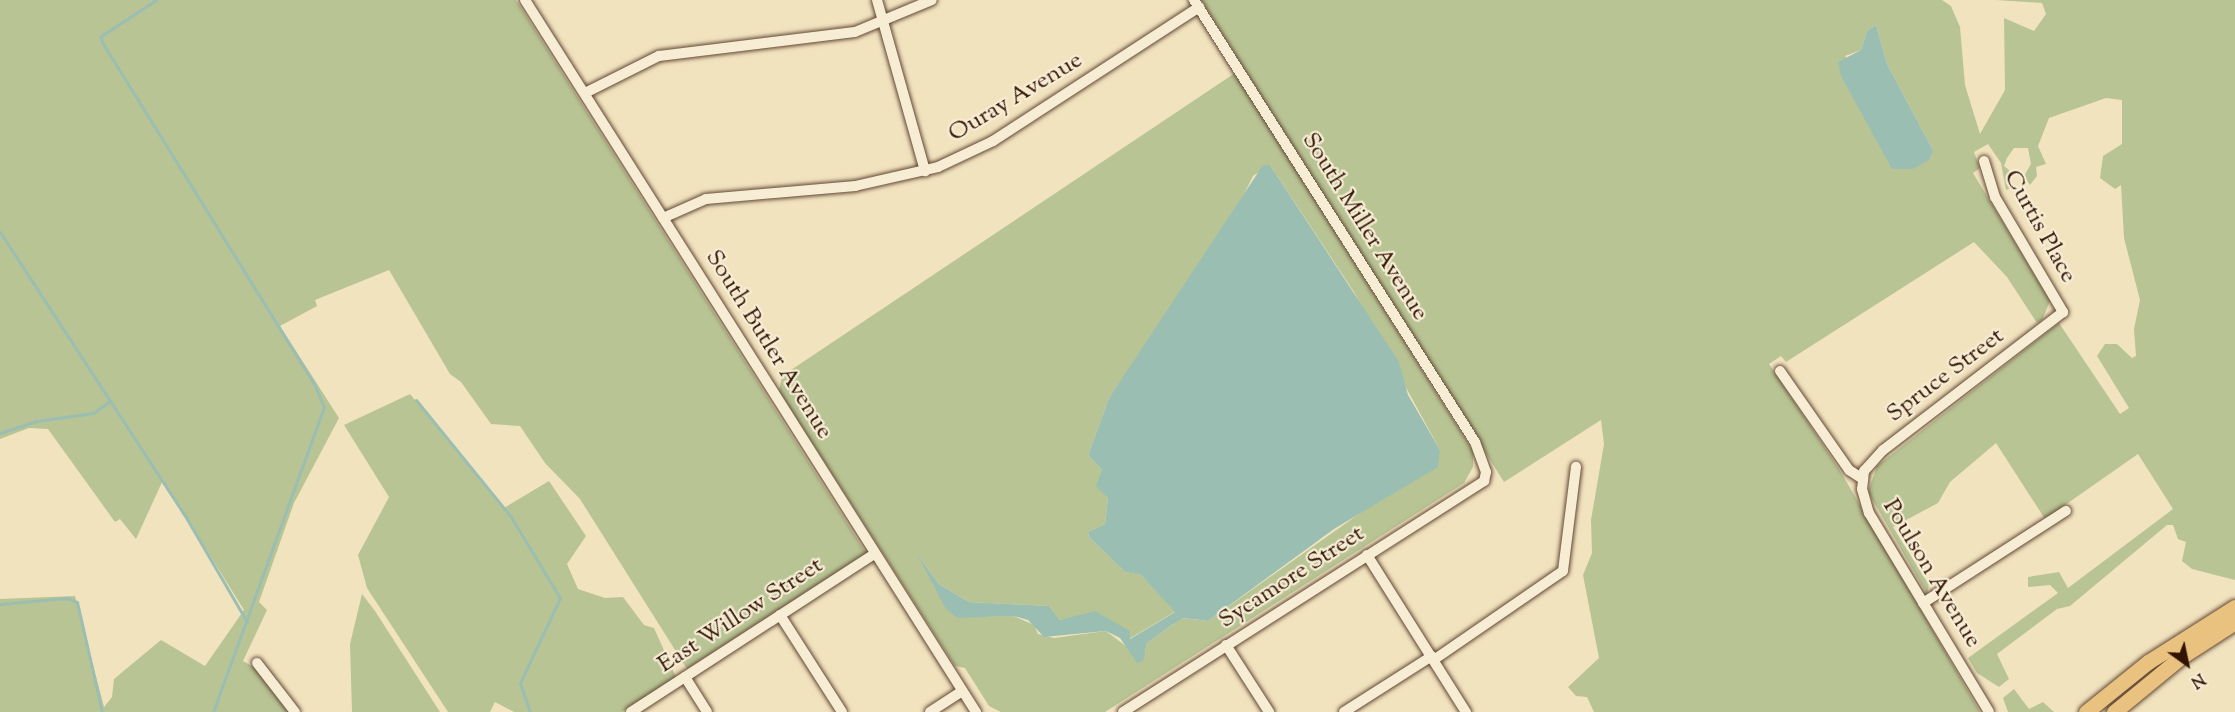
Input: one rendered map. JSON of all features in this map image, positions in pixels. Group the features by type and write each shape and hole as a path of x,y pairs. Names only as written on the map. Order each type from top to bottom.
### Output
{"highway":[{"path":"2086,712 2148,662 2235,607"},
{"path":"2114,712 2175,661 2235,622"}],"street":[{"name":"South Butler Avenue","path":"525,0 873,555 975,712"},
{"path":"877,0 925,171"},
{"path":"585,93 659,56 824,37 883,22 932,0"},
{"name":"Ouray Avenue","path":"663,218 689,204 725,195 855,186 925,171 979,150 1197,4"},
{"name":"South Miller Avenue","path":"1197,4 1475,442 1485,462 1484,481"},
{"name":"Curtis Place","path":"1984,161 1995,197 2063,312"},
{"name":"Spruce Street","path":"1863,479 1868,465 1883,450 2063,312"},
{"name":"Poulson Avenue","path":"1780,371 1849,470 1863,479 1869,513 1989,712"},
{"path":"1344,712 1555,580 1568,562 1576,467"},
{"name":"Sycamore Street","path":"1123,712 1484,481"},
{"path":"1923,603 2066,511"},
{"name":"East Willow Street","path":"631,712 873,555"},
{"path":"1367,555 1466,712"},
{"path":"780,615 842,712"},
{"path":"1226,645 1269,712"},
{"path":"257,663 295,712"},
{"path":"685,677 707,712"},
{"path":"930,712 962,691"}],"green space":[{"path":"0,0 516,0 866,553 687,669 580,499 545,463 520,426 491,424 461,382 450,374 389,270 315,300 317,306 280,326 339,418 294,503 259,602 267,610 243,661 262,672 292,712 0,712 0,599 75,596 104,707 112,697 114,679 161,640 205,666 244,610 163,480 136,539 120,519 115,522 48,429 29,428 0,439"},
{"path":"1201,0 1942,0 1951,6 1960,27 1965,85 1980,134 2005,90 2004,18 2034,31 2046,14 2042,3 1996,0 2235,0 2235,580 2192,569 2182,561 2186,542 2178,539 2173,525 2167,525 2070,606 2057,609 1997,654 2009,679 1999,687 1977,673 1968,658 2058,593 2050,585 2028,587 2028,577 2059,572 2068,588 2173,509 2138,454 2045,519 1996,443 1950,482 1938,503 1893,527 1929,585 1927,594 1868,492 1877,466 2059,323 2120,414 2129,408 2097,356 2105,344 2117,344 2132,358 2136,356 2134,329 2140,300 2124,238 2121,185 2115,189 2100,178 2103,156 2122,144 2122,100 2106,98 2049,118 2038,146 2046,164 2036,167 2037,176 2030,185 2024,176 2031,164 2028,148 2014,148 2007,158 2004,166 2009,170 2013,187 2006,190 2001,163 1988,144 1974,152 1980,168 1973,173 2050,301 2042,320 2037,323 2007,277 1974,242 1786,362 1781,356 1769,364 1839,469 1980,712 1594,712 1587,697 1576,696 1568,687 1599,658 1583,575 1592,553 1591,520 1604,444 1601,420 1504,482","holes":["1876,25 1887,64 1933,150 1845,56 1861,50 1867,31"]},
{"path":"1235,73 1473,451 1473,467 1464,483 1105,712 1001,712 989,706 965,668 955,666 779,391 782,376","holes":["1270,165 1354,292 1440,450 1373,504 1208,621 1182,618 1147,643 1145,652 1127,647 1106,631 1054,638 1038,634 1034,625 1014,616 956,617 920,558 939,584 969,602 1049,606 1060,620 1072,618 1129,639 1176,611 1141,575 1125,572 1089,537 1088,532 1105,524 1108,498 1102,491 1102,470 1088,455 1109,398 1230,222 1253,176"]},
{"path":"410,394 504,508 549,481 586,536 567,564 578,589 605,598 623,597 644,625 654,628 676,677 622,712 514,712 495,702 490,712 448,712 367,588 358,555 389,497 344,425"},
{"path":"362,594 440,712 352,712 350,644"},
{"path":"2014,689 2029,709 2043,702 2054,712 2008,712 2003,698"}],"water":[{"path":"1876,25 1887,64 1933,150 1929,160 1913,169 1892,169 1841,76 1838,62 1861,50 1867,31"},
{"path":"1263,165 1270,165 1399,362 1408,395 1440,450 1438,467 1334,529 1208,621 1183,618 1172,625 1147,643 1143,661 1137,663 1120,638 1106,631 1044,637 1028,620 1014,616 957,618 946,609 917,554 939,584 969,602 1049,606 1060,620 1095,611 1130,631 1130,639 1175,612 1141,575 1125,572 1089,537 1088,532 1105,524 1108,498 1096,486 1102,470 1088,455 1109,398"}],"waterway":[{"path":"156,0 101,36 102,42 315,386 324,407 213,712"},
{"path":"0,232 184,514 247,622"},
{"path":"416,400 511,517 560,598 520,683 530,712"},
{"path":"0,433 36,421 93,413 109,402"},
{"path":"0,604 67,598 77,602 102,712"}]}
